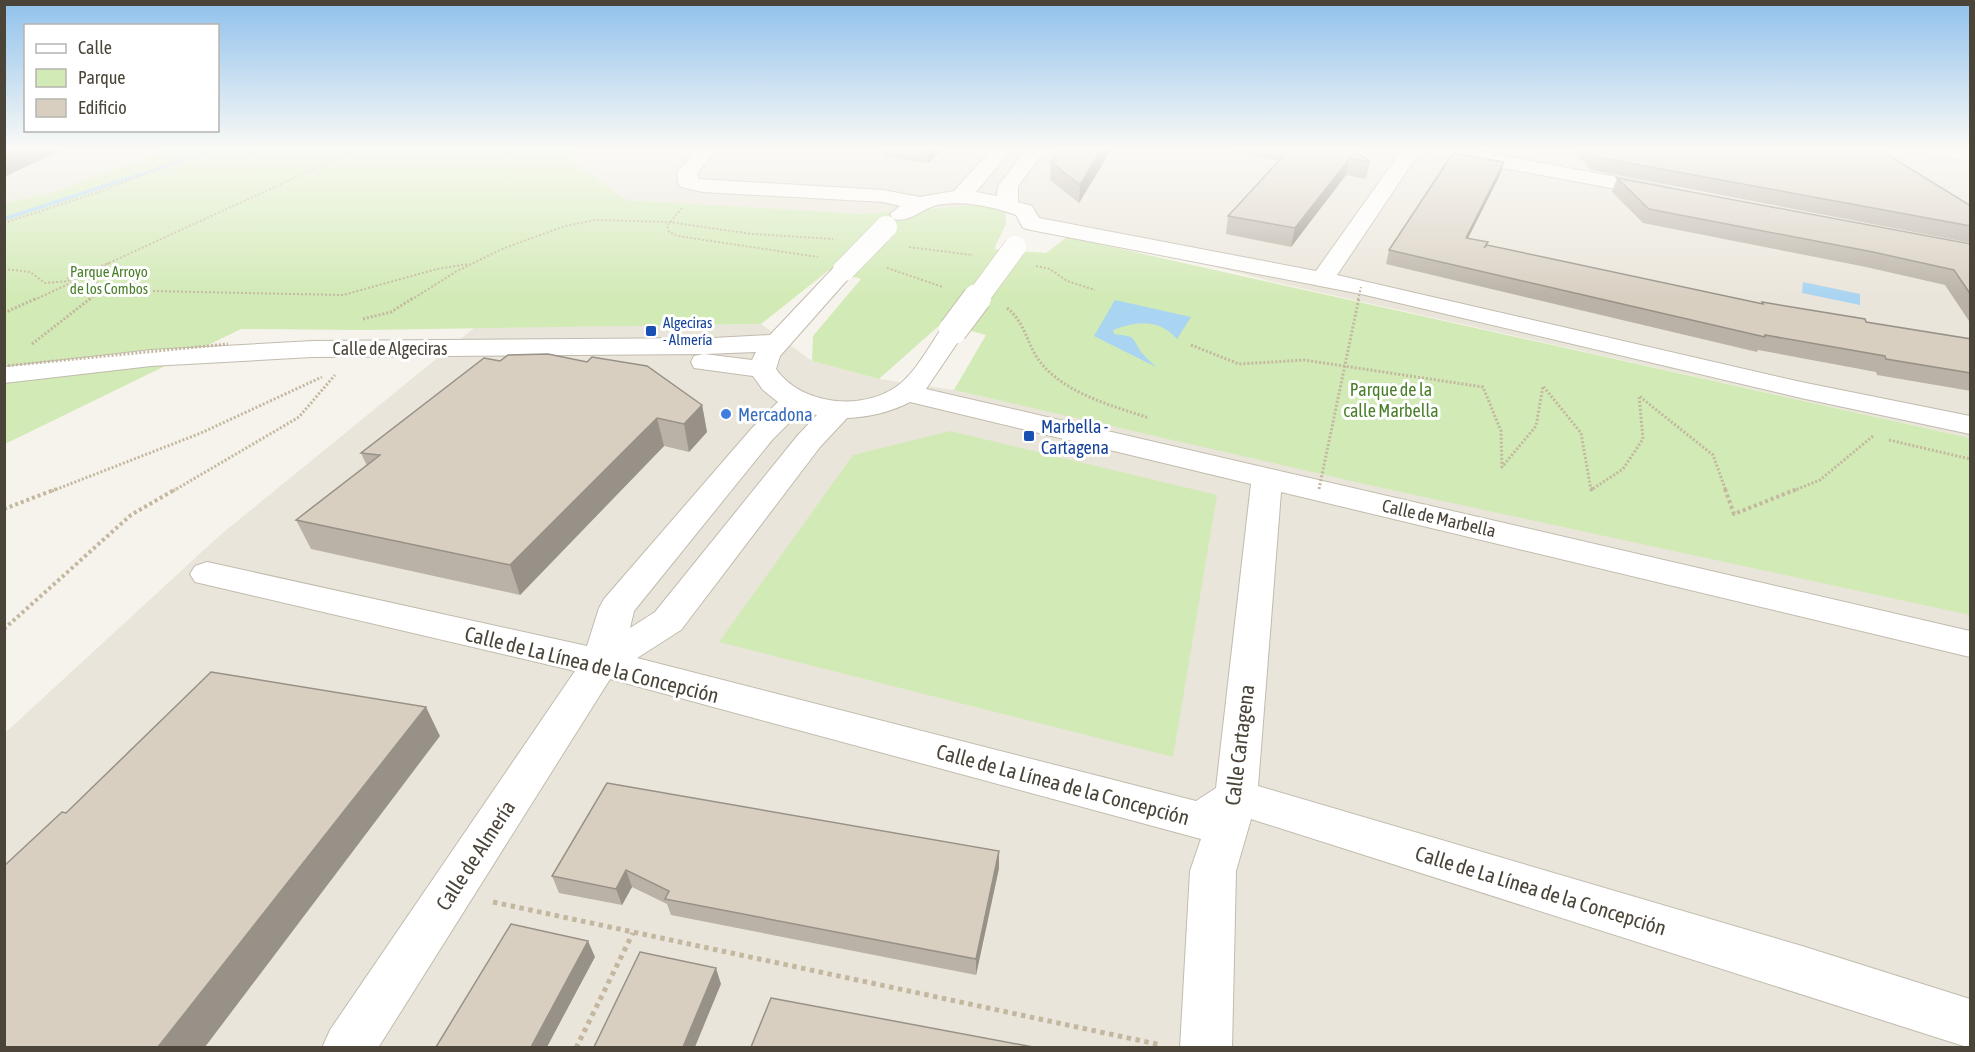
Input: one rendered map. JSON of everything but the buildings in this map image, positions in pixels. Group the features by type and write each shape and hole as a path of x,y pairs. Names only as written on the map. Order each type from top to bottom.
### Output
{"street":[{"path":"899,199 919,203 946,199"},
{"path":"982,199 1024,211 1031,223 1361,287 1778,385 1971,425"},
{"path":"1007,199 1007,205"},
{"path":"1322,280 1378,199"},
{"path":"919,203 886,227 767,355 762,369 767,380 779,392 795,401 838,410 885,402 908,393 1031,223"},
{"name":"Calle de Algeciras","path":"7,367 312,349 713,346 777,343"},
{"name":"Calle de Algeciras","path":"4,390 140,375 231,352 343,366 707,362 762,369"},
{"name":"Calle de Marbella","path":"908,393 1267,477 1320,476 1971,644"},
{"name":"Calle de Almería","path":"348,1047 601,663 616,608 762,434 795,401"},
{"name":"Calle de Almería","path":"601,663 668,621 809,441 838,410"},
{"name":"Calle Cartagena","path":"1206,1047 1213,871 1236,798 1267,477"},
{"name":"Calle de La Línea de la Concepción","path":"207,574 601,663 1202,821 1236,798 1802,969 1971,1024"}],"path":[{"path":"4,223 85,199"},
{"path":"73,281 68,278 110,263 249,199"},
{"path":"691,199 669,222 667,226 669,232 678,236 819,257"},
{"path":"358,320 391,312 427,288 475,262 565,226 626,219 669,222"},
{"path":"24,351 101,290 343,295 437,269 475,262"},
{"path":"4,269 30,272 45,283 89,279 110,263"},
{"path":"886,268 947,288"},
{"path":"89,279 96,282 101,290"},
{"path":"4,313 73,281"},
{"path":"1320,476 1361,287"},
{"path":"999,306 1010,309 1022,324 1041,363 1062,381 1090,395 1153,419"},
{"path":"1191,345 1239,364 1304,360 1484,387 1501,431 1502,467 1536,426 1543,386 1581,434 1591,490 1623,469 1643,440 1639,396 1713,455 1734,514 1820,480 1871,435 1971,459"},
{"path":"7,367 231,352"},
{"path":"4,509 201,432 276,400 343,366"},
{"path":"4,629 131,515 299,417 343,366"},
{"path":"450,893 1170,1047"},
{"path":"576,1047 633,933"}],"shaded area":[{"path":"5,199 23,199 5,203"},
{"path":"1970,199 1970,438 1270,281 977,205 863,214 626,200"},
{"path":"761,324 812,361 879,379 954,390 1393,489 1970,614 1970,1047 5,1048 5,733 219,536 474,328"}],"green space":[{"name":"Parque de la calle Marbella","path":"23,199 625,199 863,214 977,205 1005,212 1006,224 994,249 1046,253 1067,237 1970,438 1970,615 1378,487 954,390 986,335 942,323 879,379 812,361 813,336 861,279 829,270 761,324 365,330 241,329 5,444 5,203"},
{"path":"950,431 1217,495 1173,757 719,642 853,455"}],"water":[{"path":"1803,282 1860,294 1860,305 1802,293"},
{"path":"1115,300 1191,317 1177,339 1163,327 1147,323 1113,330 1114,334 1132,338 1141,352 1156,367 1094,336"}],"waterway":[{"path":"4,219 65,199"}],"place":[{"name":"Algeciras - Almería","path":"651,331"},
{"name":"Mercadona","path":"726,414"},
{"name":"Marbella - Cartagena","path":"1029,436"}],"park label":[{"name":"Parque Arroyo de los Combos","path":"109,280"}]}
